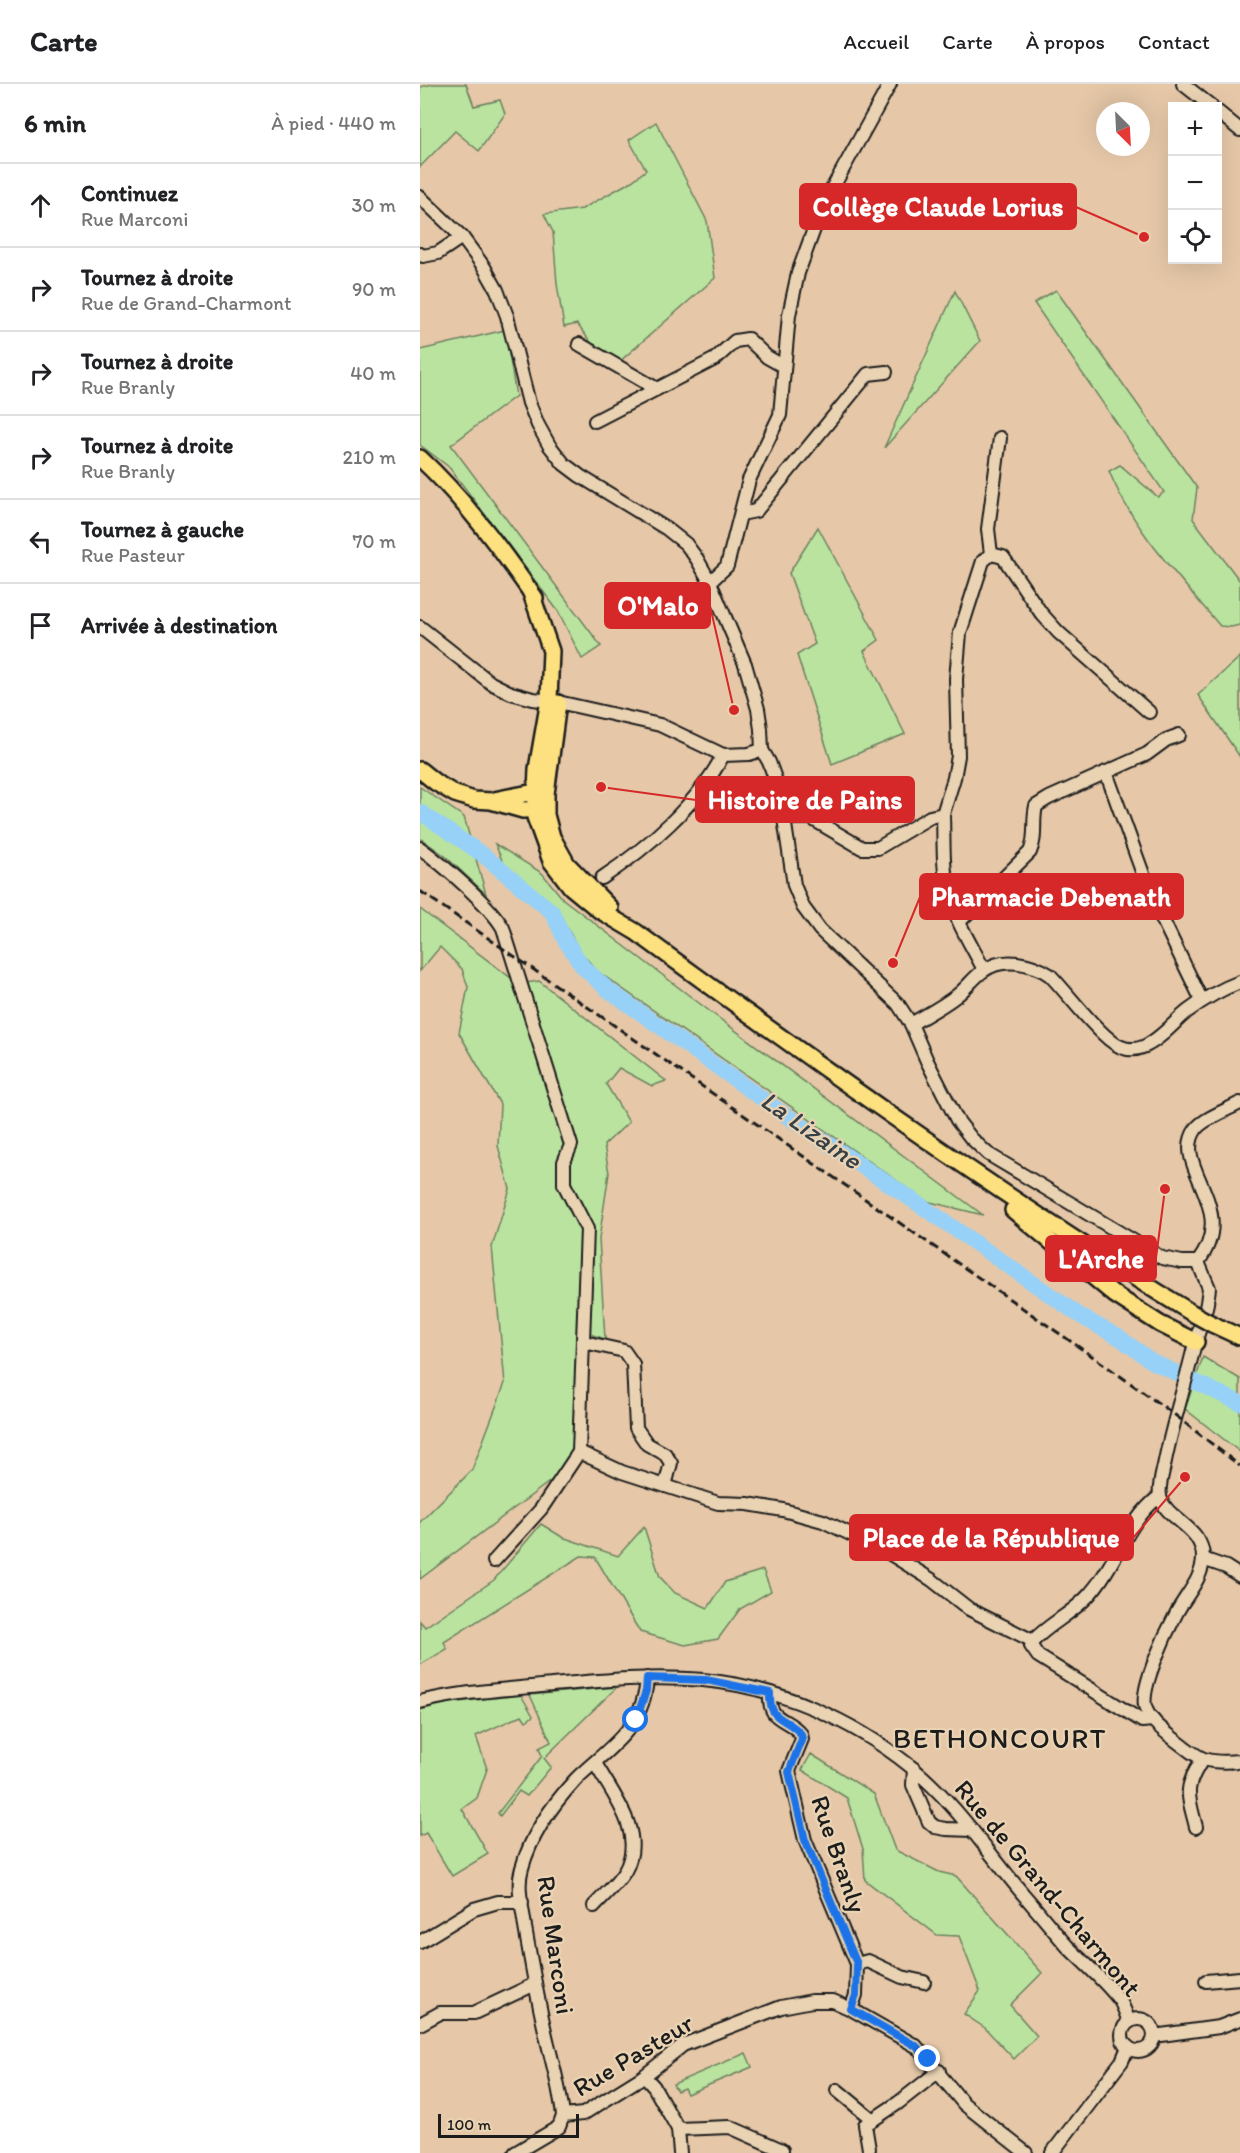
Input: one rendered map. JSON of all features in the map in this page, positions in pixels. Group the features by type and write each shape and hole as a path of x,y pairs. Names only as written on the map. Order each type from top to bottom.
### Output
{"main road":[{"path":"420,458 438,474 473,515 530,590 545,611 560,652 540,801 552,837 567,864 636,933 978,1177 1104,1259 1240,1337"},
{"path":"420,770 455,794 474,800 540,801"},
{"path":"978,1177 1115,1295 1195,1347"}],"street":[{"path":"710,582 727,566 749,480 780,415 789,315 798,273 822,207 890,84"},
{"path":"1183,84 1206,102"},
{"path":"1222,115 1240,130"},
{"path":"420,197 462,237 484,267 496,290 507,316 529,403 549,445 564,464 667,529 686,544 697,559 710,582 745,664 758,709 762,750 777,784 794,885 810,919 898,1004 911,1024 957,1120 971,1138 988,1154 1162,1258 1198,1262 1210,1252 1219,1239 1223,1220 1221,1207 1192,1152 1192,1141 1195,1130 1200,1124 1240,1103"},
{"path":"420,254 423,256 438,253 462,237"},
{"path":"595,421 715,358 735,341 748,339 767,357 783,366"},
{"path":"579,344 657,388"},
{"path":"741,514 756,511 868,374 886,372"},
{"path":"991,554 988,529 1000,438"},
{"path":"991,554 1003,557 1041,613 1058,632 1149,712"},
{"path":"984,970 949,896 945,873 943,814 958,756 956,679 960,633 983,561 991,554"},
{"path":"420,627 498,688 533,699 553,701 660,725 723,755 749,754 762,750"},
{"path":"960,921 1030,852 1035,840 1033,819 1036,806 1147,754 1166,740 1179,735"},
{"path":"602,878 628,861 663,830 696,795 716,769 723,755"},
{"path":"1106,772 1151,897 1202,1001"},
{"path":"784,818 811,818 862,848 878,848 930,817 943,814"},
{"path":"420,848 436,859 490,911 501,923 506,933 572,1145 564,1162 564,1184 587,1229 579,1452 541,1509 494,1561"},
{"path":"911,1024 956,996 984,970 997,964 1019,963 1040,969 1050,975 1110,1041 1126,1047 1140,1047 1154,1043 1202,1001 1227,986 1240,982"},
{"path":"1198,1262 1209,1288 1179,1402 1160,1496 1170,1511 1194,1533 1201,1546 1203,1559 1200,1571 1177,1612 1155,1662 1144,1692 1145,1707 1153,1720 1202,1760 1240,1761"},
{"path":"584,1342 624,1351 633,1364 636,1428 647,1444 665,1454 671,1463 665,1486"},
{"path":"579,1452 622,1472 718,1503 748,1504 783,1510 823,1521 884,1550 932,1580 969,1609 1033,1641"},
{"path":"1153,1720 1142,1721 1038,1656 1031,1646 1033,1641 1087,1598 1104,1576 1146,1506 1160,1496"},
{"path":"1203,1559 1217,1562 1240,1576"},
{"name":"Rue de Grand-Charmont","path":"420,1702 453,1694 647,1678 706,1680 770,1693 832,1716 873,1738 914,1769 949,1801 1064,1942 1119,1999 1129,2022"},
{"name":"Rue Marconi","path":"563,2116 535,1984 520,1887 521,1870 535,1834 550,1811 576,1780 624,1736 636,1720 646,1691 647,1678"},
{"name":"Rue Branly","path":"770,1693 769,1704 772,1713 801,1734 802,1739 789,1772 805,1840 857,1964 856,1995 851,2009"},
{"path":"1196,1827 1188,1786 1191,1776 1202,1760"},
{"path":"594,1906 625,1872 632,1853 631,1831 625,1814 595,1763"},
{"path":"914,1769 913,1785 929,1822 935,1827 972,1830"},
{"path":"420,1942 474,1909 498,1902 522,1902"},
{"path":"857,1964 868,1961 902,1977 924,1982"},
{"path":"1206,1981 1240,1978"},
{"path":"420,2024 440,2013 474,2013 535,1984"},
{"name":"Rue Pasteur","path":"563,2116 584,2114 644,2076 683,2044 781,2007 812,2001 832,2001 851,2009 916,2046 964,2104 1026,2153"},
{"path":"1154,2036 1148,2023 1139,2019 1129,2022 1122,2035 1128,2047 1137,2051 1146,2048 1154,2036 1216,2027 1240,2019"},
{"path":"1052,2153 1122,2061 1128,2047"},
{"path":"869,2149 865,2125 939,2071"},
{"path":"644,2076 654,2087 678,2129 680,2153"},
{"path":"837,2090 873,2120"},
{"path":"515,2153 559,2127 563,2116"},
{"path":"678,2129 730,2127 782,2150"}],"green space":[{"path":"433,84 466,84 474,106 500,100 505,114 479,151 455,131 420,167 420,87"},
{"path":"656,122 707,221 715,278 619,362 596,349 577,324 564,327 557,284 553,232 544,214 582,209 632,181 646,170 629,140"},
{"path":"1056,290 1197,488 1193,519 1240,581 1240,625 1220,626 1158,553 1119,493 1109,471 1120,465 1158,497 1164,492 1034,303"},
{"path":"955,291 980,341 884,448"},
{"path":"505,330 516,396 451,445 601,646 582,659 558,611 449,467 420,445 420,350"},
{"path":"818,527 879,640 864,651 905,734 832,764 797,655 815,644 789,573"},
{"path":"1240,657 1240,757 1198,695"},
{"path":"420,787 464,817 486,894 444,855 420,838"},
{"path":"495,844 542,873 563,899 983,1215 926,1201 597,971 579,950 561,916 546,898 505,867"},
{"path":"420,909 519,984 539,981 666,1081 652,1086 619,1068 606,1084 629,1122 604,1145 609,1173 599,1239 605,1339 581,1331 577,1443 557,1476 420,1579 420,1522 472,1470 505,1383 492,1247 510,1189 498,1146 500,1104 459,1033 468,987 462,969 440,947 420,971"},
{"path":"1203,1357 1240,1379 1240,1452 1185,1409"},
{"path":"541,1524 562,1537 618,1556 644,1527 660,1577 675,1593 708,1608 725,1582 763,1570 771,1591 740,1609 718,1639 685,1645 640,1632 595,1557 581,1556 444,1642 447,1649 420,1665 420,1621 425,1627 494,1580"},
{"path":"617,1687 544,1758 551,1767 527,1796 519,1791 500,1816 498,1813 542,1756 539,1748 551,1742 530,1695"},
{"path":"521,1695 533,1716 526,1721 522,1715 476,1736 487,1769 477,1798 462,1809 488,1854 452,1876 426,1833 420,1836 420,1710 448,1703"},
{"path":"811,1754 874,1794 895,1850 939,1872 956,1876 1042,1973 1010,2005 1037,2036 1014,2059 985,2028 964,2014 980,1991 959,1936 937,1935 865,1880 863,1849 847,1798 802,1770"},
{"path":"746,2053 752,2067 687,2094 684,2088 677,2091 673,2084"}],"waterway":[{"name":"La Lizaine","path":"420,812 482,854 552,912 565,940 583,967 607,989 778,1110 1082,1317 1120,1338 1153,1362 1240,1403"}],"railway":[{"path":"420,891 1102,1363 1175,1415 1240,1466"}],"place":[{"name":"Collège Claude Lorius","path":"1144,237"},
{"name":"O'Malo","path":"734,710"},
{"name":"Histoire de Pains","path":"601,787"},
{"name":"Pharmacie Debenath","path":"893,963"},
{"name":"L'Arche","path":"1165,1189"},
{"name":"Place de la République","path":"1185,1477"}],"district":[{"name":"BETHONCOURT","path":"1000,1738"}],"route":[{"path":"636,1720 646,1691 647,1678 706,1680 770,1693 769,1704 772,1713 801,1734 802,1739 789,1772 805,1840 857,1964 856,1995 851,2009 916,2046 928,2059"}]}
